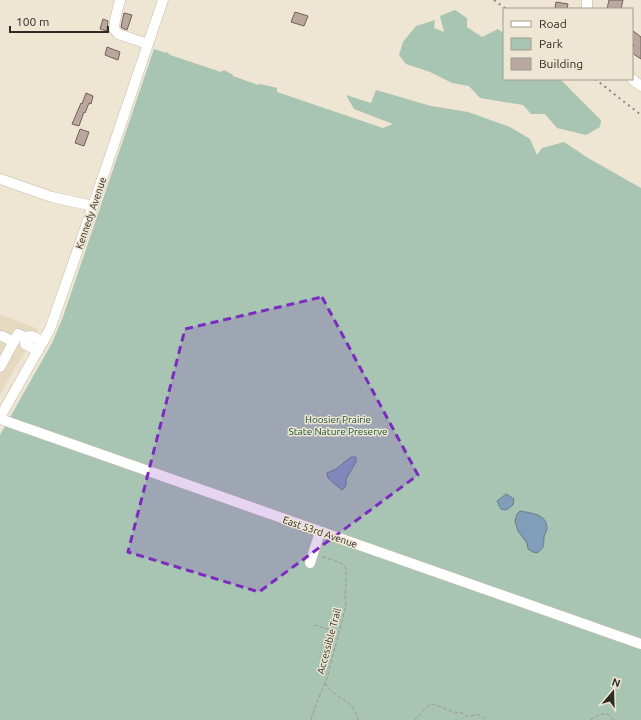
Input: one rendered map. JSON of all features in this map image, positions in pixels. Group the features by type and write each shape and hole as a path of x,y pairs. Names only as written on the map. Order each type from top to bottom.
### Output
{"street":[{"path":"120,0 114,29 118,34 148,44"},
{"name":"Kennedy Avenue","path":"0,418 50,329 148,44 159,1"},
{"path":"633,80 641,86"},
{"path":"0,179 52,197 93,206"},
{"path":"0,365 18,334 25,337 32,336 40,346"},
{"path":"2,336 14,342"},
{"name":"East 53rd Avenue","path":"0,418 641,644"},
{"path":"310,563 320,532"}],"path":[{"name":"Accessible Trail","path":"311,720 325,682 346,606 346,569 341,563 313,553"},
{"path":"314,625 339,632"},
{"path":"325,682 328,688 354,708 358,720"},
{"path":"414,720 425,708 433,704 453,712 463,713 466,716 477,714 486,720"},
{"path":"590,720 606,714 611,716 613,720"}],"highlighted area":[{"path":"322,297 418,475 259,592 128,552 185,329"}],"shaded area":[{"path":"0,314 38,329 0,394"}],"green space":[{"path":"455,10 467,18 467,27 482,37 498,29 503,33 503,80 561,80 601,120 600,127 586,135 557,128 545,114 531,114 523,105 480,98 469,86 452,83 430,72 406,64 399,55 403,42 416,26 435,20 434,28 444,32 440,16"},
{"name":"Hoosier Prairie State Nature Preserve","path":"154,49 167,52 170,55 221,72 224,70 233,76 258,85 260,84 277,88 277,92 383,128 393,124 354,109 346,95 371,103 376,90 431,106 468,112 510,127 530,139 537,155 542,148 564,142 588,158 641,188 641,720 0,720 0,435 52,343 63,317"}],"water":[{"path":"351,457 356,457 356,462 346,479 346,486 342,490 328,478 327,473 336,469"},
{"path":"506,494 514,499 513,505 506,510 501,509 497,501"},
{"path":"520,511 538,515 546,523 547,529 544,537 544,546 537,553 528,549 527,543 518,531 515,521 517,514"}],"building":[{"path":"609,0 623,0 621,8 607,8"},
{"path":"556,2 568,4 567,8 555,8"},
{"path":"295,12 308,16 304,26 291,22"},
{"path":"124,13 132,15 127,30 121,27"},
{"path":"103,19 108,21 107,31 100,29"},
{"path":"633,31 641,37 641,59 633,54"},
{"path":"107,47 120,52 118,60 105,55"},
{"path":"86,93 93,96 91,104 89,103 85,113 84,112 79,126 72,124 81,103 82,104"},
{"path":"80,129 89,132 84,146 75,143"}],"railway":[{"path":"494,0 505,8"},
{"path":"596,80 641,115"}]}
